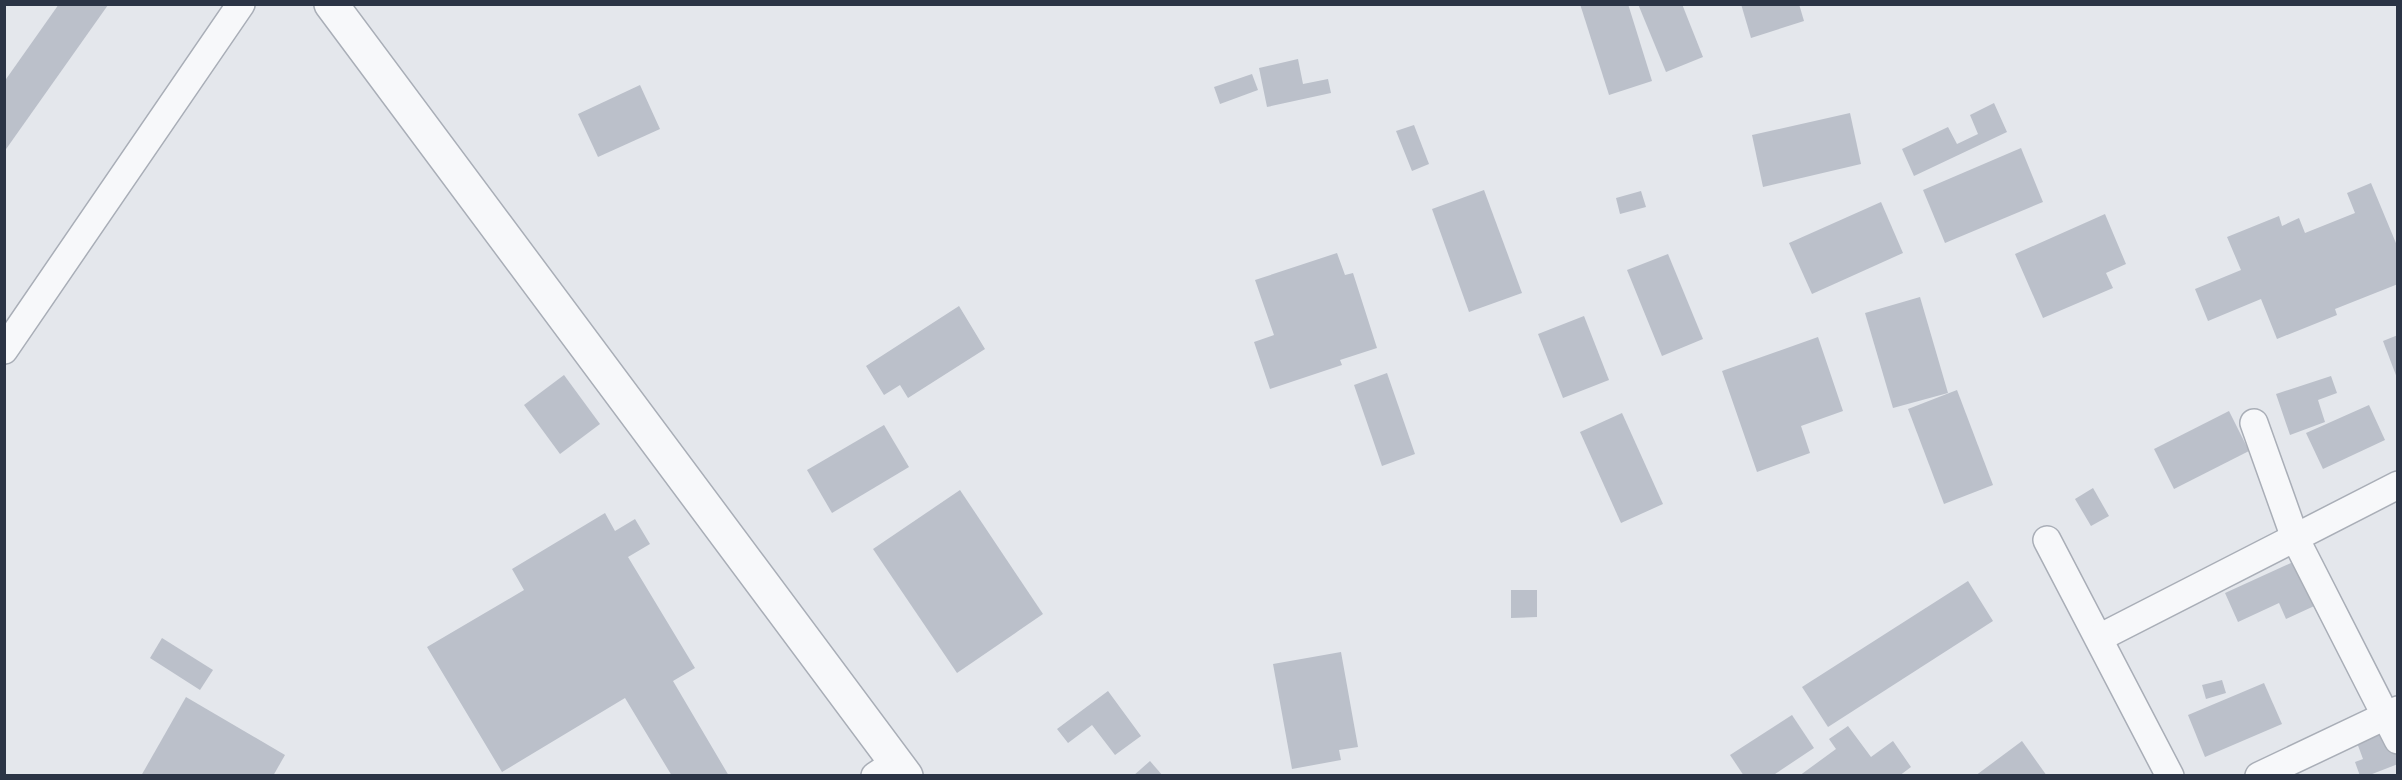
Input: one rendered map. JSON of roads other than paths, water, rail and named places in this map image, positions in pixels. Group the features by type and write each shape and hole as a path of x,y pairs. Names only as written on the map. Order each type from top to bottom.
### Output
{"street":[{"path":"4,350 242,4"},
{"path":"332,4 892,771"},
{"path":"2254,423 2295,538 2393,722 2259,776"},
{"path":"2098,638 2397,485"},
{"path":"2047,540 2170,776"}]}
